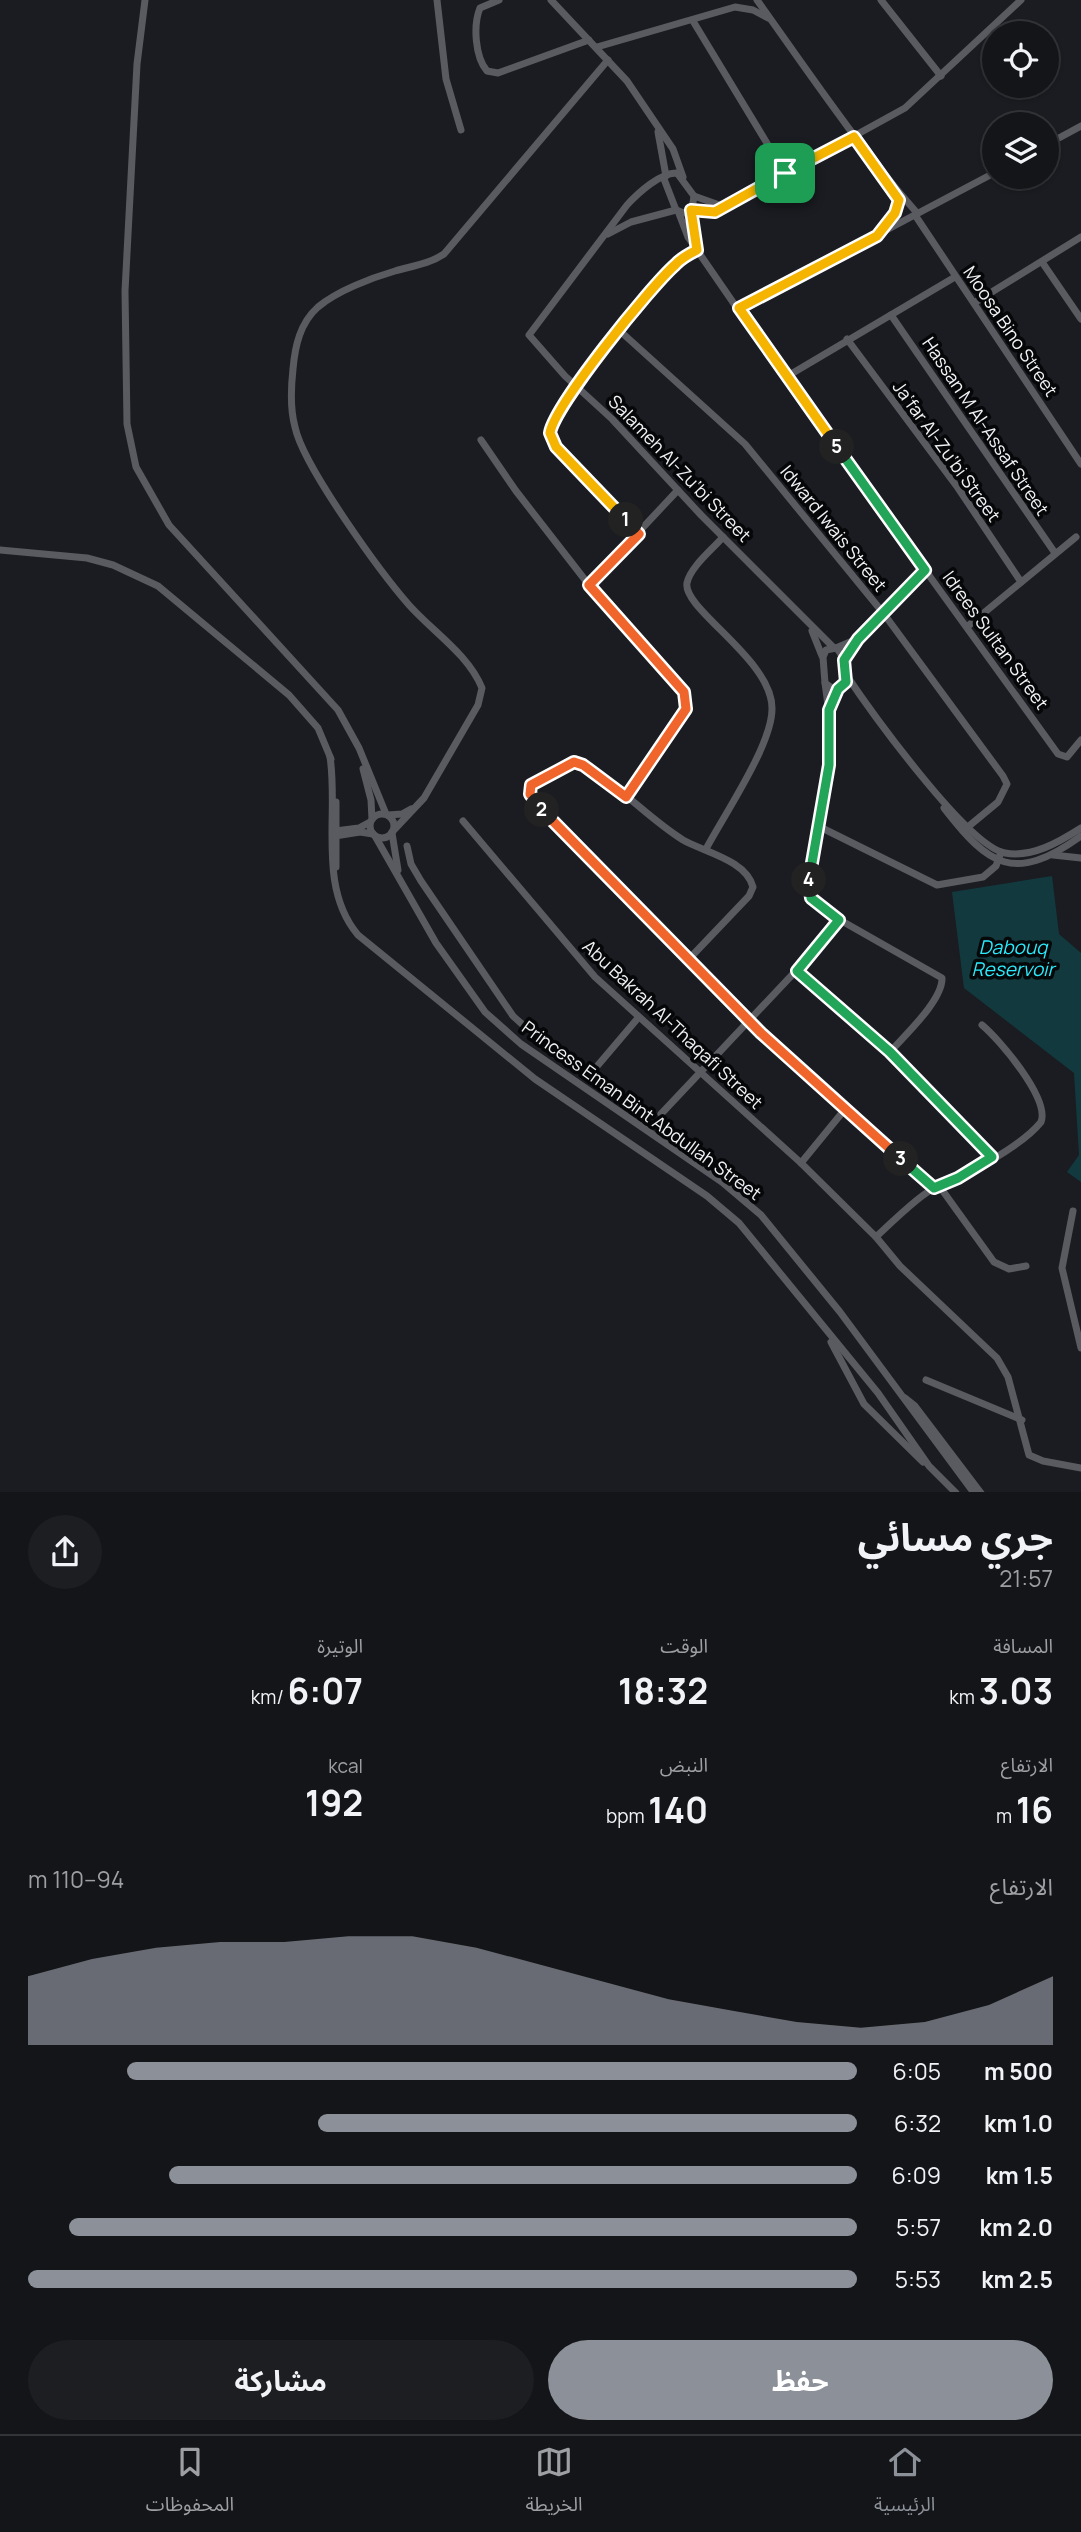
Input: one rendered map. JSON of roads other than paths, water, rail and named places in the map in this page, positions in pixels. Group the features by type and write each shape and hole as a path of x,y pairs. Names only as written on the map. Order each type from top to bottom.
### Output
{"street":[{"path":"145,0 137,64 125,291 127,424 136,467 169,525 202,564 292,657 333,706 359,748 387,815 393,821 392,832"},
{"path":"437,0 446,79 461,130"},
{"path":"499,0 480,8 476,23 481,61 487,71 498,73 589,40"},
{"path":"551,0 597,47 638,96 658,132 673,149 683,178 694,196 709,204 727,206"},
{"path":"728,9 732,0"},
{"name":"Moosa Bino Street","path":"757,0 854,137 915,215 1081,464"},
{"path":"881,0 941,76"},
{"path":"1006,0 1011,9"},
{"path":"605,236 631,222 677,210 709,213 727,206 854,137 905,108 1021,0"},
{"path":"597,47 728,9 747,8 771,21"},
{"path":"693,21 785,173"},
{"path":"334,834 360,832 382,838 409,816 426,793 478,705 482,688 471,668 409,605 388,578 323,482 300,442 295,427 292,381 297,339 310,316 320,305 368,282 433,261 444,254 608,60"},
{"path":"1059,138 1081,126"},
{"path":"658,132 665,177"},
{"path":"605,236 636,195 653,181 675,172 683,178"},
{"name":"Idrees Sultan Street","path":"665,177 682,226 696,248 1058,754 1067,757 1081,742"},
{"path":"739,308 982,179"},
{"name":"Idrees Sultan Street","path":"694,196 691,210 696,248"},
{"path":"877,236 895,213 898,196"},
{"name":"Salameh Al-Zu‘bi Street","path":"605,236 529,335 575,386 612,419 844,660"},
{"path":"974,303 1081,237"},
{"path":"639,534 551,439 551,427 575,386 672,267 696,248"},
{"path":"1042,261 1081,319"},
{"path":"786,377 955,277"},
{"name":"Hassan M Al-Assaf Street","path":"891,315 1055,553"},
{"name":"Idward Iwais Street","path":"620,331 746,443 884,614 1006,781 1003,796 965,829"},
{"name":"Ja‘far Al-Zu‘bi Street","path":"847,339 957,488 1021,582"},
{"path":"481,440 516,491 589,585 687,697 683,717 626,797"},
{"path":"589,585 678,490"},
{"path":"706,849 761,747 770,726 772,706 767,685 755,666 701,609 687,590 688,580 723,537"},
{"path":"968,626 1076,537"},
{"path":"0,550 87,558 142,576 220,636 289,695 318,728 330,757 335,868 341,907 358,934 535,1079 729,1214 758,1244 891,1410 932,1468"},
{"path":"829,710 846,682 844,660 858,639 925,570"},
{"name":"Salameh Al-Zu‘bi Street","path":"808,624 823,657"},
{"path":"858,639 825,650 823,657 829,710 829,765 809,892 817,906 942,978 935,998 890,1052"},
{"path":"845,673 983,853 998,861 1016,863 1060,854 1081,857"},
{"path":"825,683 830,688 859,694"},
{"path":"333,706 359,757 371,800 374,835"},
{"path":"689,959 753,887 744,873 706,849 680,838 583,765 574,762 543,776 529,788 533,799 568,839 749,1021 937,1188 994,1262 1009,1269 1026,1266"},
{"path":"334,834 359,828 378,814 406,812 426,793"},
{"name":"Abu Bakrah Al-Thaqafi Street","path":"463,821 572,953 638,1018 801,1163 876,1237 900,1266 997,1358 1008,1377 1031,1457 1081,1468"},
{"path":"820,827 937,885 983,877 998,861 1001,852"},
{"path":"1042,857 1073,840 1081,828"},
{"path":"965,829 990,848 1001,852 1028,853 1073,840"},
{"name":"Princess Eman Bint Abdullah Street","path":"392,832 398,874"},
{"name":"Princess Eman Bint Abdullah Street","path":"374,835 450,965 485,1012 521,1044 646,1128 748,1203 783,1240 905,1398 973,1492"},
{"path":"1073,840 1081,857"},
{"path":"407,846 411,864 421,881 513,1016 581,1068 593,1071 638,1018"},
{"path":"661,1114 797,971 839,920"},
{"path":"797,971 890,1052 992,1157"},
{"path":"876,1237 937,1188 992,1157 1037,1127 1043,1112 1016,1063 982,1025"},
{"path":"801,1163 846,1108"},
{"path":"1073,1211 1062,1268 1078,1325 1081,1348"},
{"path":"823,1328 849,1377 878,1420 955,1492"},
{"path":"849,1377 856,1377 858,1370"},
{"path":"926,1380 1022,1420"},
{"name":"Princess Eman Bint Abdullah Street","path":"905,1398 915,1406 980,1492"},
{"path":"878,1420 883,1411 891,1410"},
{"path":"932,1468 948,1460"}],"water":[{"name":"Dabouq Reservoir","path":"1052,876 1059,934 1081,953 1081,1182 1067,1172 1079,1155 1074,1073 964,988 952,892"}]}
